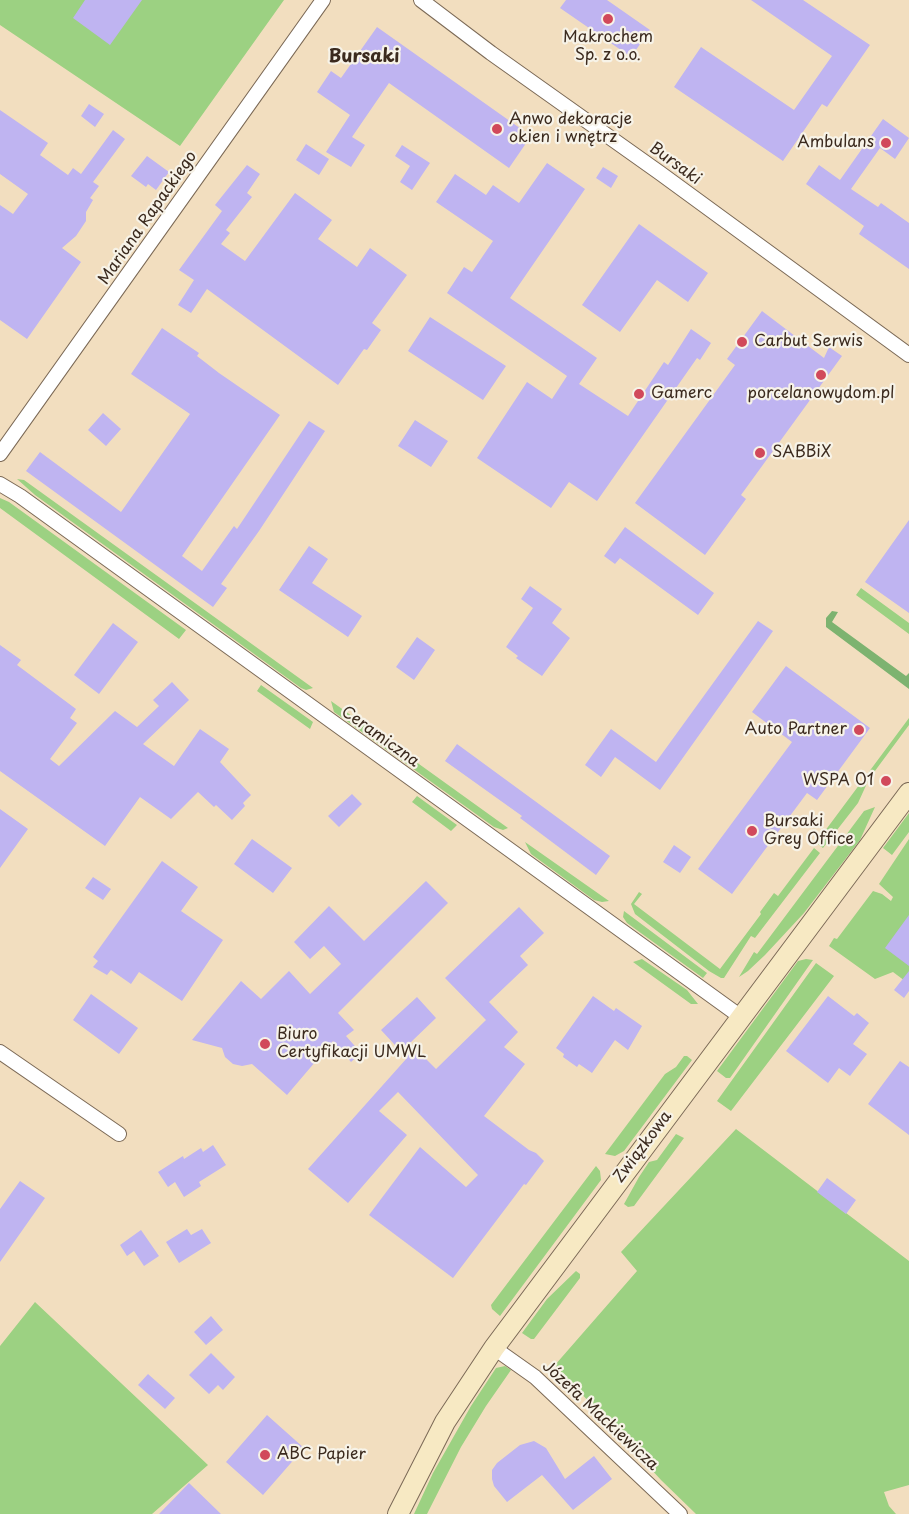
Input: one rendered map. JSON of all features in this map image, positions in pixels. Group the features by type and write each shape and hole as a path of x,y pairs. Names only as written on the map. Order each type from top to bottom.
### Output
{"street":[{"name":"Mariana Rapackiego","path":"0,454 323,0"},
{"name":"Bursaki","path":"421,0 490,53 660,173 909,355"},
{"name":"Ceramiczna","path":"0,484 20,496 741,1017"},
{"name":"Związkowa","path":"398,1514 445,1422 494,1348 909,793"},
{"path":"0,1052 119,1134"},
{"name":"Józefa Mackiewicza","path":"494,1348 535,1377 680,1514"}],"green space":[{"path":"0,0 284,0 180,146 0,25"},
{"path":"17,479 24,480 313,688 306,690 301,688 35,495"},
{"path":"0,498 9,502 186,630 179,639 0,508"},
{"path":"861,588 909,623 909,634 856,595"},
{"path":"832,611 838,612 832,622 906,676 909,673 909,689 826,627 826,618"},
{"path":"261,685 313,722 310,729 257,691"},
{"path":"331,701 508,828 503,830 494,827 334,712"},
{"path":"909,718 909,725 869,779 858,803 823,848 816,843"},
{"path":"417,796 457,825 451,831 412,802"},
{"path":"875,807 860,840 804,913 765,955 739,977 754,952 757,954 864,811"},
{"path":"909,813 909,832 892,855 883,848"},
{"path":"909,839 909,984 893,972 875,979 829,946 834,938 837,939 873,891 891,901 893,897 879,884"},
{"path":"525,842 609,901 594,900 531,854"},
{"path":"814,848 820,853 755,938 751,936 724,978 709,971 635,914 631,904 639,892 642,894 634,904 720,969 774,893 778,896"},
{"path":"624,911 707,973 703,978 627,923 623,917"},
{"path":"642,959 687,990 698,1004 691,1004 633,962"},
{"path":"813,960 730,1078 726,1078 717,1071 798,961"},
{"path":"816,963 834,976 731,1111 717,1101"},
{"path":"684,1056 692,1060 624,1151 615,1156 605,1154 665,1074 676,1067"},
{"path":"736,1129 909,1261 909,1485 884,1492 889,1506 896,1514 696,1514 661,1480 555,1365 637,1271 621,1252"},
{"path":"676,1134 684,1138 634,1206 628,1207 624,1204 639,1177 649,1162 657,1160"},
{"path":"596,1166 600,1171 601,1180 500,1316 491,1305"},
{"path":"576,1271 580,1274 580,1278 534,1339 522,1333 547,1299"},
{"path":"35,1302 208,1465 152,1514 0,1514 0,1346"},
{"path":"505,1366 511,1370 461,1447 427,1514 414,1514 433,1473 471,1406 496,1368"}],"building":[{"path":"85,0 142,0 110,45 73,18"},
{"path":"566,0 607,0 650,30 631,57 560,8"},
{"path":"751,0 803,0 870,45 827,107 822,104 783,161 674,87 701,47 794,110 832,56"},
{"path":"377,27 531,136 509,168 389,83 352,137 365,145 351,167 326,152 350,115 317,92 331,71 341,78"},
{"path":"89,104 104,114 95,127 81,116"},
{"path":"0,110 48,143 40,155 68,175 73,168 81,174 113,130 125,139 93,182 99,186 90,198 93,200 86,212 86,221 76,236 62,248 81,262 27,339 0,320 0,205 13,214 28,194 0,174"},
{"path":"883,119 909,138 895,159 880,148 851,189 878,207 881,203 909,223 909,269 859,234 864,226 806,184 819,165 840,180"},
{"path":"306,144 329,159 319,175 296,160"},
{"path":"402,145 430,163 412,190 400,182 410,166 395,156"},
{"path":"147,156 169,172 156,190 148,184 146,187 131,176"},
{"path":"547,163 585,189 510,298 597,358 579,384 628,416 664,362 668,365 691,329 711,343 700,360 697,358 597,501 569,482 551,508 477,458 527,382 552,399 567,376 447,293 464,267 472,272 493,241 436,202 455,174 486,195 493,185 519,203"},
{"path":"247,165 260,174 247,193 252,197 226,230 230,233 221,244 245,261 295,193 332,220 318,239 357,267 370,248 407,275 372,323 381,330 338,385 207,289 191,313 178,305 194,280 179,270 222,211 215,205"},
{"path":"603,167 618,176 611,188 596,178"},
{"path":"639,224 708,273 688,302 657,280 620,332 582,305"},
{"path":"762,311 824,358 829,347 842,356 741,495 746,499 705,555 635,503 735,365 727,359"},
{"path":"430,317 506,366 483,400 408,351"},
{"path":"162,328 199,353 197,356 219,373 280,415 182,556 202,571 234,526 237,529 309,421 325,431 221,584 227,588 213,607 26,471 40,452 121,512 190,414 131,374"},
{"path":"103,413 121,429 106,446 88,430"},
{"path":"415,420 448,441 431,467 398,446"},
{"path":"909,520 909,613 865,582"},
{"path":"625,527 714,593 698,615 620,558 615,564 604,556"},
{"path":"309,546 328,559 312,583 362,616 348,637 279,590"},
{"path":"530,586 562,609 552,623 570,638 542,676 516,658 518,656 506,647 533,608 521,599"},
{"path":"758,621 773,631 660,790 615,757 601,777 585,765 611,729 656,762"},
{"path":"113,623 138,642 99,694 74,675"},
{"path":"417,637 435,650 414,680 396,667"},
{"path":"0,645 21,660 17,665 76,709 70,718 77,723 50,759 59,766 115,711 137,727 159,706 153,700 172,682 189,700 143,744 174,766 200,729 229,749 220,762 251,795 243,803 245,806 232,820 198,792 171,819 140,797 105,846 0,771"},
{"path":"786,666 870,728 817,800 807,793 732,894 698,869 792,742 752,712"},
{"path":"457,744 610,856 596,875 520,818 522,816 445,761"},
{"path":"352,794 362,804 339,827 328,816"},
{"path":"0,809 28,829 0,868"},
{"path":"252,839 292,868 273,893 234,864"},
{"path":"674,845 691,857 680,873 663,862"},
{"path":"162,861 198,887 181,911 223,940 182,1001 139,972 131,984 111,970 107,975 93,967 98,961 93,957"},
{"path":"93,877 111,889 103,900 85,888"},
{"path":"426,881 448,903 338,1013 354,1030 346,1036 361,1053 351,1062 333,1041 287,1095 252,1064 242,1066 233,1064 225,1057 222,1048 192,1040 241,981 261,999 289,971 310,994 341,964 324,946 310,959 294,942 329,906 364,941"},
{"path":"519,907 544,933 520,956 528,965 489,1002 518,1032 504,1047 525,1064 484,1116 544,1161 453,1278 369,1215 420,1147 466,1187 478,1175 398,1092 379,1111 407,1135 348,1203 308,1169 407,1058 381,1030 417,997 436,1018 410,1043 436,1069 486,1020 445,978"},
{"path":"909,915 909,966 885,948"},
{"path":"909,971 909,991 904,998 894,990"},
{"path":"91,994 138,1028 119,1054 73,1020"},
{"path":"593,996 614,1011 616,1008 642,1026 628,1050 615,1040 592,1073 579,1064 577,1067 563,1057 564,1054 556,1048"},
{"path":"828,996 854,1016 857,1013 869,1023 853,1044 867,1054 850,1076 839,1068 828,1083 786,1051"},
{"path":"900,1061 909,1067 909,1135 868,1104"},
{"path":"213,1145 226,1165 199,1182 201,1186 184,1197 175,1182 168,1187 158,1172 183,1156 184,1159 201,1148 203,1152"},
{"path":"827,1178 856,1200 846,1214 817,1192"},
{"path":"20,1181 45,1198 0,1262 0,1209"},
{"path":"187,1229 191,1235 202,1229 211,1243 179,1263 166,1242"},
{"path":"141,1230 159,1256 144,1266 134,1251 127,1256 120,1245"},
{"path":"211,1316 223,1330 206,1345 194,1332"},
{"path":"211,1353 235,1377 223,1390 218,1385 209,1394 189,1375"},
{"path":"148,1374 175,1398 165,1409 138,1385"},
{"name":"ABC Papier","path":"267,1415 304,1448 263,1495 226,1462"},
{"path":"534,1441 546,1448 565,1479 594,1456 612,1479 573,1510 542,1475 507,1502 494,1486 492,1470 497,1463 520,1445"},
{"path":"189,1483 221,1514 159,1514"}],"place":[{"name":"Makrochem Sp. z o.o.","path":"608,19"},
{"name":"Anwo dekoracje okien i wnętrz","path":"497,129"},
{"name":"Ambulans","path":"886,143"},
{"name":"Carbut Serwis","path":"742,342"},
{"name":"porcelanowydom.pl","path":"821,375"},
{"name":"Gamerc","path":"639,394"},
{"name":"SABBiX","path":"760,453"},
{"name":"Auto Partner","path":"859,730"},
{"name":"WSPA 01","path":"886,781"},
{"name":"Bursaki Grey Office","path":"752,831"},
{"name":"Biuro Certyfikacji UMWL","path":"265,1044"},
{"name":"ABC Papier","path":"265,1455"}],"district":[{"name":"Bursaki","path":"364,57"}]}
